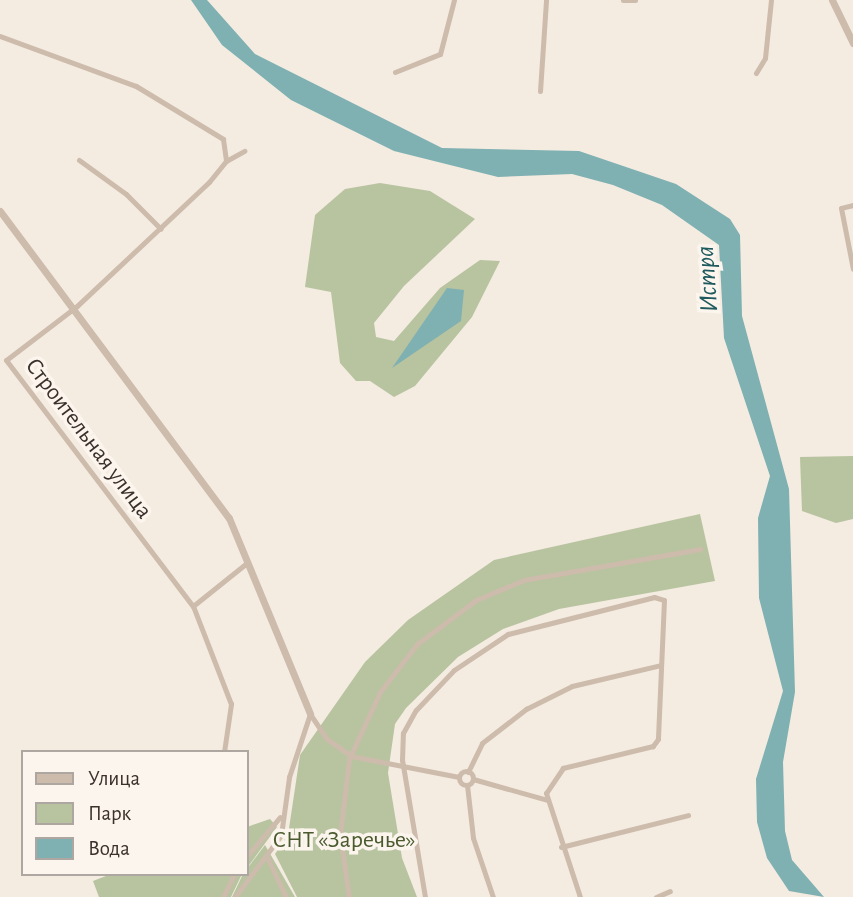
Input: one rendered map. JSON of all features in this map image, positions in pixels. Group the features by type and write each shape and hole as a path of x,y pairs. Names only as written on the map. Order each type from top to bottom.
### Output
{"street":[{"path":"395,72 440,54 454,0"},
{"path":"540,91 546,0"},
{"path":"624,0 635,0"},
{"path":"756,73 765,58 771,0"},
{"path":"832,0 853,43"},
{"path":"0,36 101,70 187,113 217,130 226,161"},
{"path":"69,309 161,229 226,161 244,151"},
{"path":"79,160 126,194 161,229"},
{"path":"853,205 841,208 853,269"},
{"path":"0,211 69,309 198,470 248,562 310,714 351,756 460,777 467,785 473,838 493,897"},
{"name":"Строительная улица","path":"69,309 6,360 193,606"},
{"path":"349,897 340,835 351,756 394,672 418,644 476,600 572,569 700,549"},
{"path":"224,750 231,704 193,606 248,562"},
{"path":"425,897 413,854 403,733 416,710 454,670 508,634 654,597 664,600 653,746 563,768 547,800 580,897"},
{"path":"460,777 468,772 482,743 526,709 572,686 661,665"},
{"path":"235,897 281,835 280,817 310,714"},
{"path":"468,772 473,779 547,800"},
{"path":"467,785 473,779"},
{"path":"561,847 688,815"},
{"path":"248,855 280,817"},
{"path":"268,853 266,861 286,897"},
{"path":"223,897 233,876"},
{"path":"656,897 670,891"}],"green space":[{"path":"380,183 430,191 475,219 404,286 374,323 376,337 394,341 440,288 480,260 500,261 472,317 415,386 394,397 370,381 356,381 340,363 331,292 305,287 315,215 345,189"},
{"path":"853,456 853,519 836,523 802,511 800,457"},
{"name":"СНТ «Заречье»","path":"700,514 715,581 559,609 503,629 458,657 406,708 395,724 388,773 402,858 417,897 297,897 275,854 288,835 300,755 365,662 408,620 494,560"},
{"path":"270,819 277,827 248,867 248,827"},
{"path":"265,845 295,897 232,897 242,876 248,876 248,867"},
{"path":"106,876 241,876 231,897 99,897 93,881"}],"water":[{"path":"191,0 207,0 255,54 442,148 579,151 676,184 730,219 740,235 742,316 789,489 795,692 783,762 785,831 792,860 824,897 789,891 767,858 757,822 756,779 783,691 759,598 758,518 770,476 724,338 719,245 662,205 613,185 572,174 498,177 394,151 291,100 222,45"},
{"path":"447,288 464,290 461,321 392,368"}],"water label":[{"name":"Истра","path":"708,279"}]}
